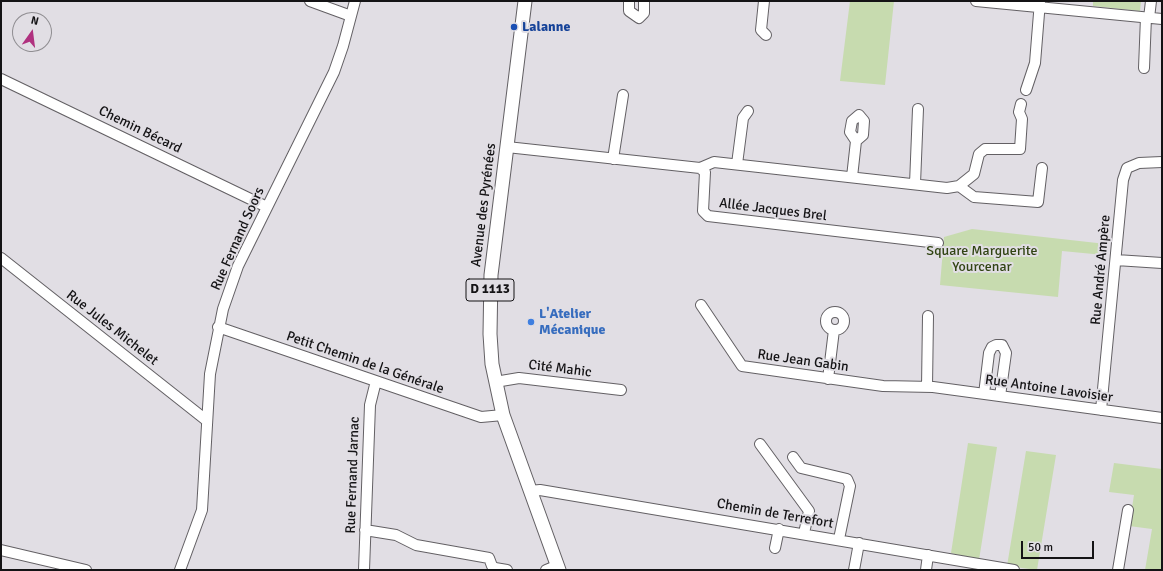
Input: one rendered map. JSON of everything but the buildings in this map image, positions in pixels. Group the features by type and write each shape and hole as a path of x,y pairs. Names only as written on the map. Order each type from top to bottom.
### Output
{"main road":[{"name":"Avenue des Pyrénées","path":"525,1 489,293 490,334 495,382 503,416 530,491 554,568"}],"street":[{"path":"310,1 351,16"},
{"name":"Rue Fernand Soors","path":"180,570 202,510 206,420 210,374 218,327 235,274 334,72 355,1"},
{"path":"629,1 629,11 639,18 644,13 644,1"},
{"path":"764,1 761,30 766,35"},
{"path":"976,1 1040,4 1162,19"},
{"path":"1144,68 1148,18 1151,1"},
{"path":"1026,90 1035,63 1040,4"},
{"name":"Chemin Bécard","path":"1,78 267,207"},
{"path":"613,160 623,95"},
{"path":"507,147 613,160 700,168 714,162 737,164 948,188 959,186 974,174 978,154 985,148 1020,149 1022,119 1019,112 1021,104"},
{"path":"914,184 918,109"},
{"path":"737,164 743,118 748,111"},
{"path":"852,177 856,141"},
{"name":"Rue André Ampère","path":"1101,410 1123,180 1127,168 1138,164 1162,162"},
{"name":"Allée Jacques Brel","path":"700,168 705,172 703,210 708,216 938,243"},
{"path":"959,186 974,197 1038,202 1042,168"},
{"name":"Rue Jules Michelet","path":"1,258 206,420"},
{"path":"1116,260 1162,263"},
{"name":"Rue Jean Gabin","path":"701,305 742,366 884,386 930,387"},
{"path":"928,316 930,387"},
{"name":"Petit Chemin de la Générale","path":"218,327 481,417 503,416"},
{"path":"828,379 834,330"},
{"path":"984,394 989,353 992,347 1002,345 1006,353 1000,396"},
{"name":"Cité Mahic","path":"495,382 519,378 621,390"},
{"name":"Rue Fernand Jarnac","path":"364,570 370,405 376,381"},
{"name":"Rue Antoine Lavoisier","path":"930,387 1162,418"},
{"path":"760,444 809,510 804,533"},
{"path":"793,457 801,468 847,479 850,486 839,539"},
{"name":"Chemin de Terrefort","path":"530,491 540,490 804,533 1014,570"},
{"path":"1118,570 1128,510"},
{"path":"775,548 779,529"},
{"path":"365,530 396,535 416,546 489,558 492,566 495,568 507,570"},
{"path":"854,570 859,543"},
{"path":"1,550 86,570"},
{"path":"926,570 928,555"}],"green space":[{"path":"850,1 894,1 885,85 840,81"},
{"path":"1093,1 1141,1 1140,11 1093,6"},
{"name":"Square Marguerite Yourcenar","path":"972,229 1106,244 1104,255 1062,251 1058,297 940,285 944,237"},
{"path":"968,443 997,447 979,560 951,553"},
{"path":"1026,451 1056,455 1037,570 1007,566"},
{"path":"1114,463 1162,469 1162,570 1145,570 1152,529 1129,526 1134,495 1109,492"}],"place":[{"name":"Lalanne","path":"514,27"},
{"name":"L'Atelier Mécanique","path":"531,322"}]}
